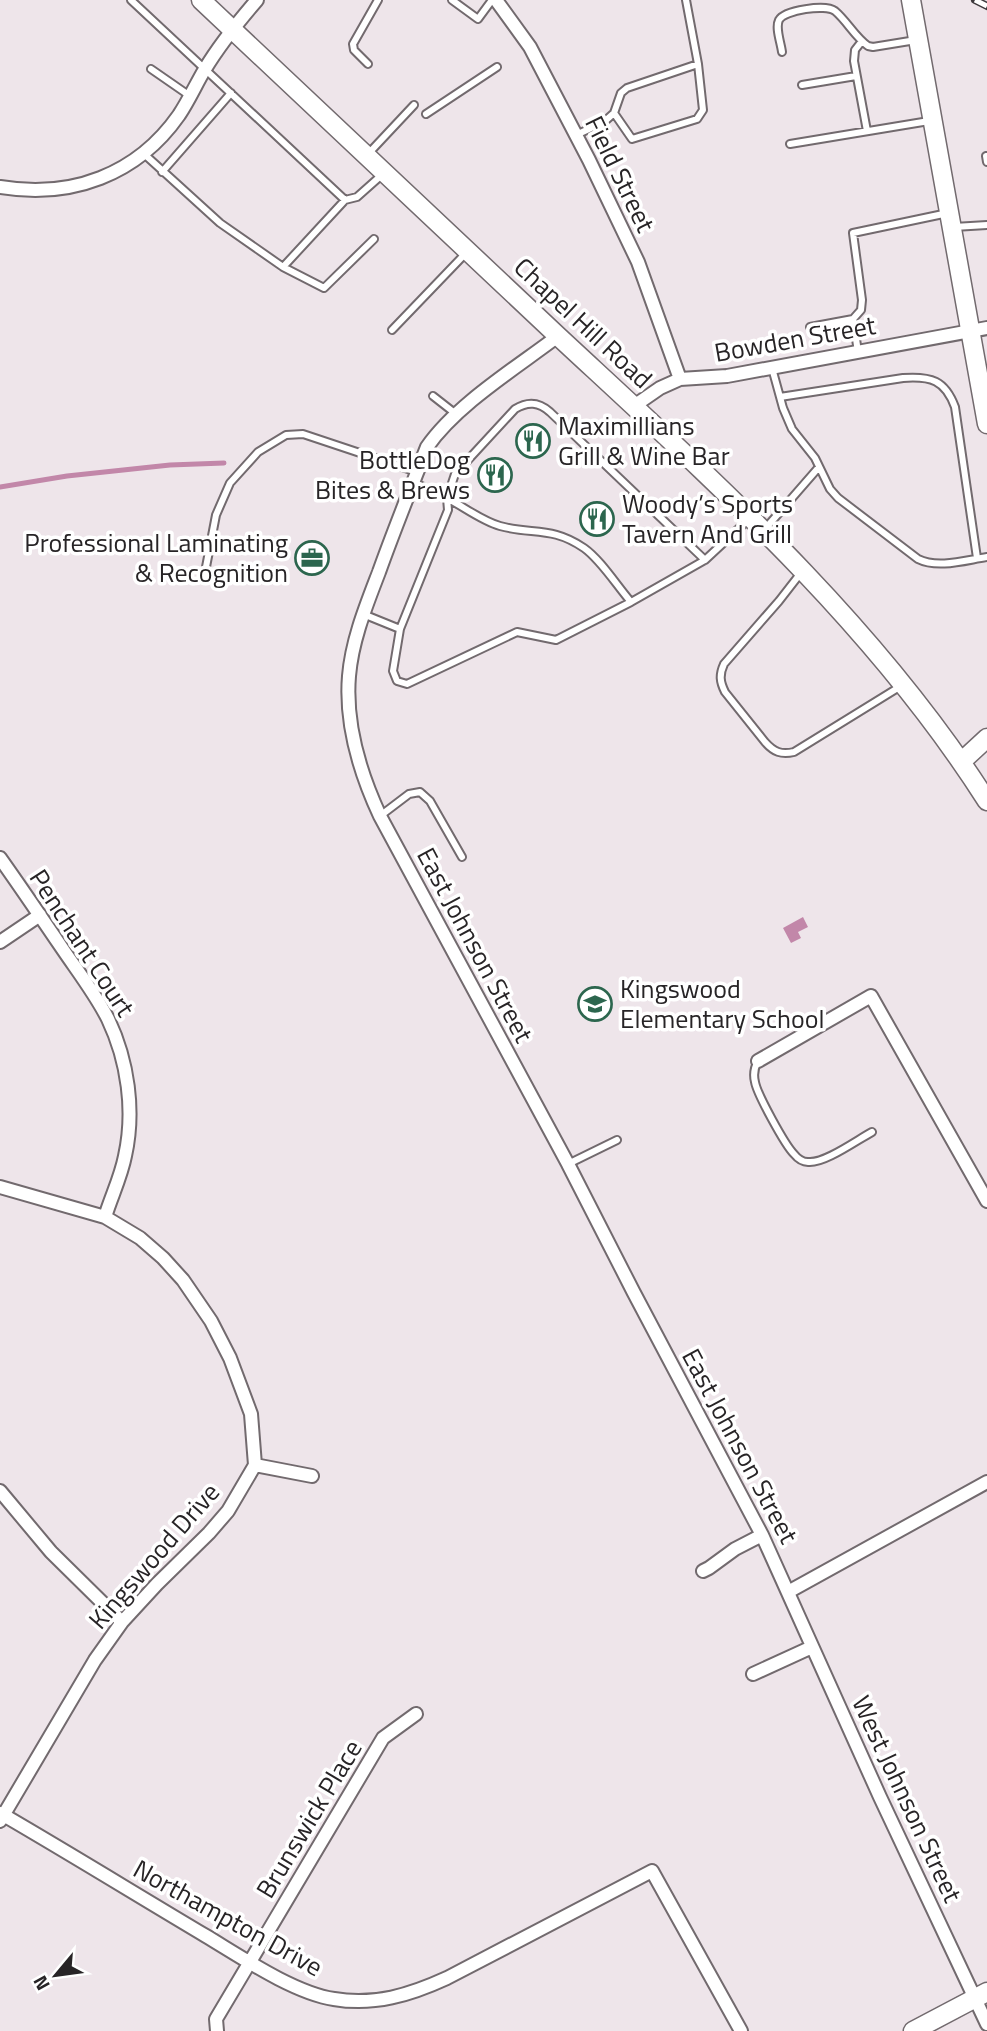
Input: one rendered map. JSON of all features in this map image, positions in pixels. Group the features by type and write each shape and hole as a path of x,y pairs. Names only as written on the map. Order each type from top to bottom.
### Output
{"main road":[{"name":"Chapel Hill Road","path":"201,0 757,524 834,604 902,685 987,801"},
{"path":"911,0 951,220 979,330 987,424"},
{"path":"961,762 987,738"},
{"path":"913,2031 981,1995"}],"street":[{"path":"0,187 48,190 77,186 121,168 143,153 166,131 232,29 257,0"},
{"name":"Field Street","path":"494,0 530,47 576,135 638,262 680,379"},
{"name":"Bowden Street","path":"634,406 660,388 680,379 727,376 979,330"},
{"name":"East Johnson Street","path":"558,336 456,414 439,430 427,447 363,614 353,650 349,676 349,705 361,770 380,816 568,1164 762,1535 788,1592"},
{"name":"Penchant Court","path":"0,858 107,1018 123,1060 130,1108 129,1132 125,1157 105,1217"},
{"path":"0,942 40,915"},
{"path":"758,1061 871,996 987,1200"},
{"path":"0,1187 105,1217 140,1238 163,1258 183,1280 211,1321 230,1358 251,1414 255,1465 312,1476"},
{"name":"Kingswood Drive","path":"1,1816 95,1660 122,1622 229,1511 255,1465"},
{"path":"788,1592 987,1482"},
{"path":"0,1491 51,1552 122,1622"},
{"path":"703,1571 735,1549 762,1535"},
{"name":"West Johnson Street","path":"788,1592 981,1995 987,2024"},
{"path":"752,1674 813,1647"},
{"name":"Brunswick Place","path":"217,2031 216,2019 383,1738 416,1714"},
{"name":"Northampton Drive","path":"1,1816 250,1962 308,1993 361,2002 417,1992 652,1871 741,2031"}],"lane":[{"path":"131,0 345,200"},
{"path":"368,64 356,53 353,46 378,0"},
{"path":"452,0 478,19 494,0"},
{"path":"614,113 632,139 697,119 703,110 686,0"},
{"path":"782,52 778,24 781,16 823,7 836,11 862,41 873,47 918,39"},
{"path":"862,41 854,54 867,131"},
{"path":"576,135 604,122 614,113 621,93 627,88 698,64"},
{"path":"426,114 497,67"},
{"path":"152,69 190,96"},
{"path":"802,85 856,76"},
{"path":"162,172 231,93"},
{"path":"366,155 414,105"},
{"path":"790,144 933,120"},
{"path":"143,153 219,223 283,267 324,288 374,239"},
{"path":"283,267 345,200 357,197 385,172"},
{"path":"810,327 853,319 861,310 853,233 951,220 987,225"},
{"path":"392,330 468,251"},
{"path":"853,319 858,352"},
{"path":"772,368 792,429 815,458 830,489 838,498 927,563 987,557"},
{"path":"780,397 919,376 939,383 947,390 955,407 977,558"},
{"path":"433,396 456,414"},
{"path":"705,560 550,412 536,403 525,404 515,409 456,474 447,498 448,510 401,629 393,671 397,681 407,684 517,632 556,640 705,560 757,524 819,467"},
{"path":"206,567 216,514 230,483 258,452 285,435 303,434 415,477 495,524 550,532 574,542 589,552 631,602"},
{"path":"803,571 723,664 721,671 721,684 725,692 765,742 772,750 786,754 794,752 902,685"},
{"path":"363,614 401,629"},
{"path":"380,816 409,794 420,792 430,801 462,857"},
{"path":"758,1061 754,1068 754,1082 793,1154 801,1161 823,1159 872,1132"},
{"path":"568,1164 617,1140"}],"shaded area":[{"path":"803,917 808,927 798,932 801,938 791,943 783,928"}],"waterway":[{"path":"0,487 67,476 170,465 224,463"}],"railway":[{"path":"975,0 987,6"}],"place":[{"name":"Maximillians Grill & Wine Bar","path":"533,441"},
{"name":"BottleDog Bites & Brews","path":"495,475"},
{"name":"Woody’s Sports Tavern And Grill","path":"597,519"},
{"name":"Professional Laminating & Recognition","path":"312,558"},
{"name":"Kingswood Elementary School","path":"595,1004"}]}
